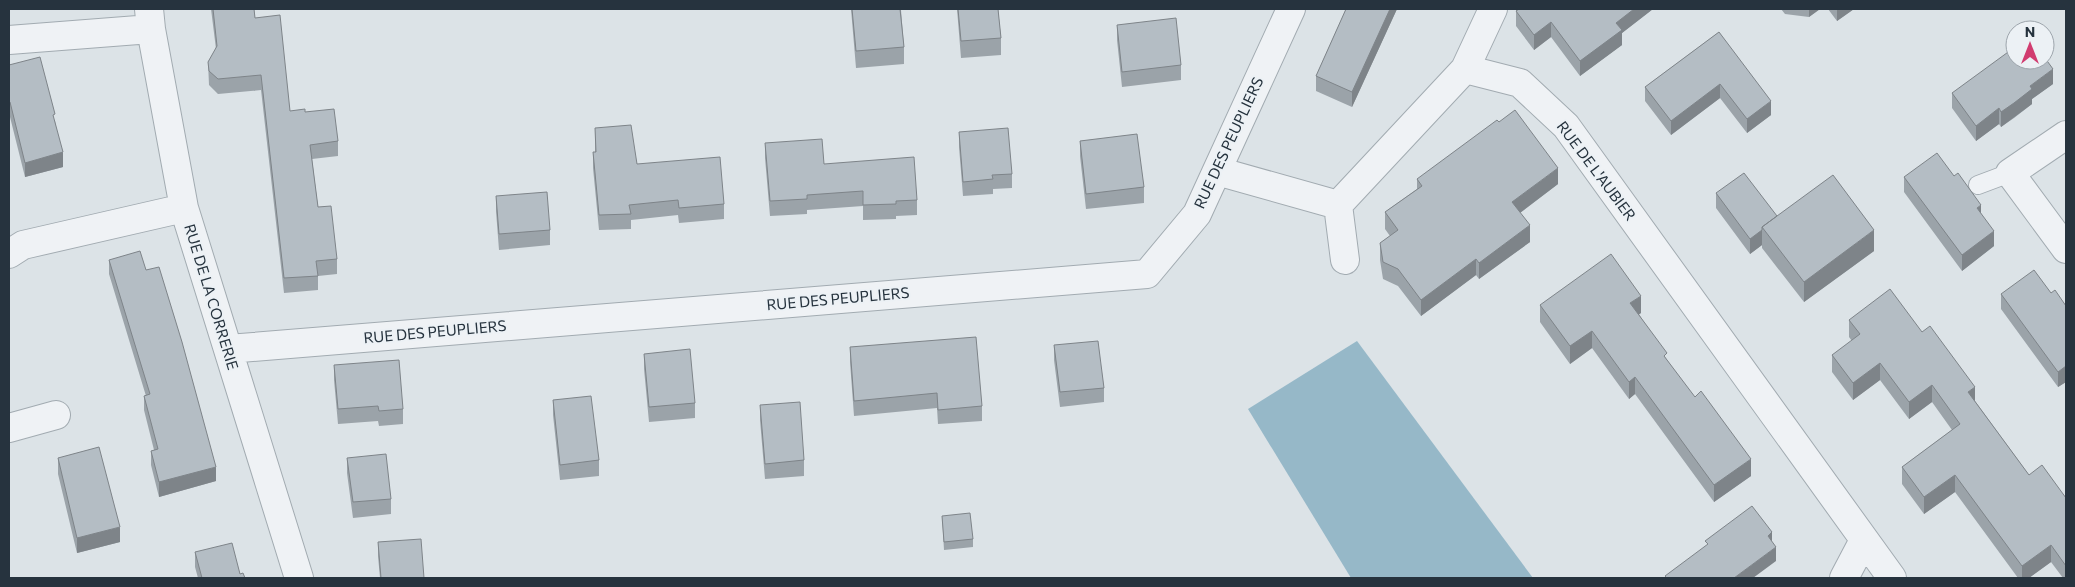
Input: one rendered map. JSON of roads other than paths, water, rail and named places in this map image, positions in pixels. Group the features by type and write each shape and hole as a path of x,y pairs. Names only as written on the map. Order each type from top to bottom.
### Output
{"street":[{"name":"RUE DES PEUPLIERS","path":"228,348 1147,274 1197,214 1291,9"},
{"path":"1338,205 1465,69 1493,9"},
{"path":"9,40 150,19"},
{"name":"RUE DE LA CORRERIE","path":"150,19 184,208 299,578"},
{"name":"RUE DE L'AUBIER","path":"1465,69 1520,83 1566,126 1892,578"},
{"path":"2066,135 2010,173 2066,249"},
{"path":"1217,171 1338,205"},
{"path":"1338,205 1345,260"},
{"path":"9,254 23,246 184,208"},
{"path":"9,428 56,416"},
{"path":"1844,578 1864,540"}],"lane":[{"path":"1978,185 2010,173"}],"water":[{"path":"1357,341 1533,578 1351,578 1248,409"}]}
